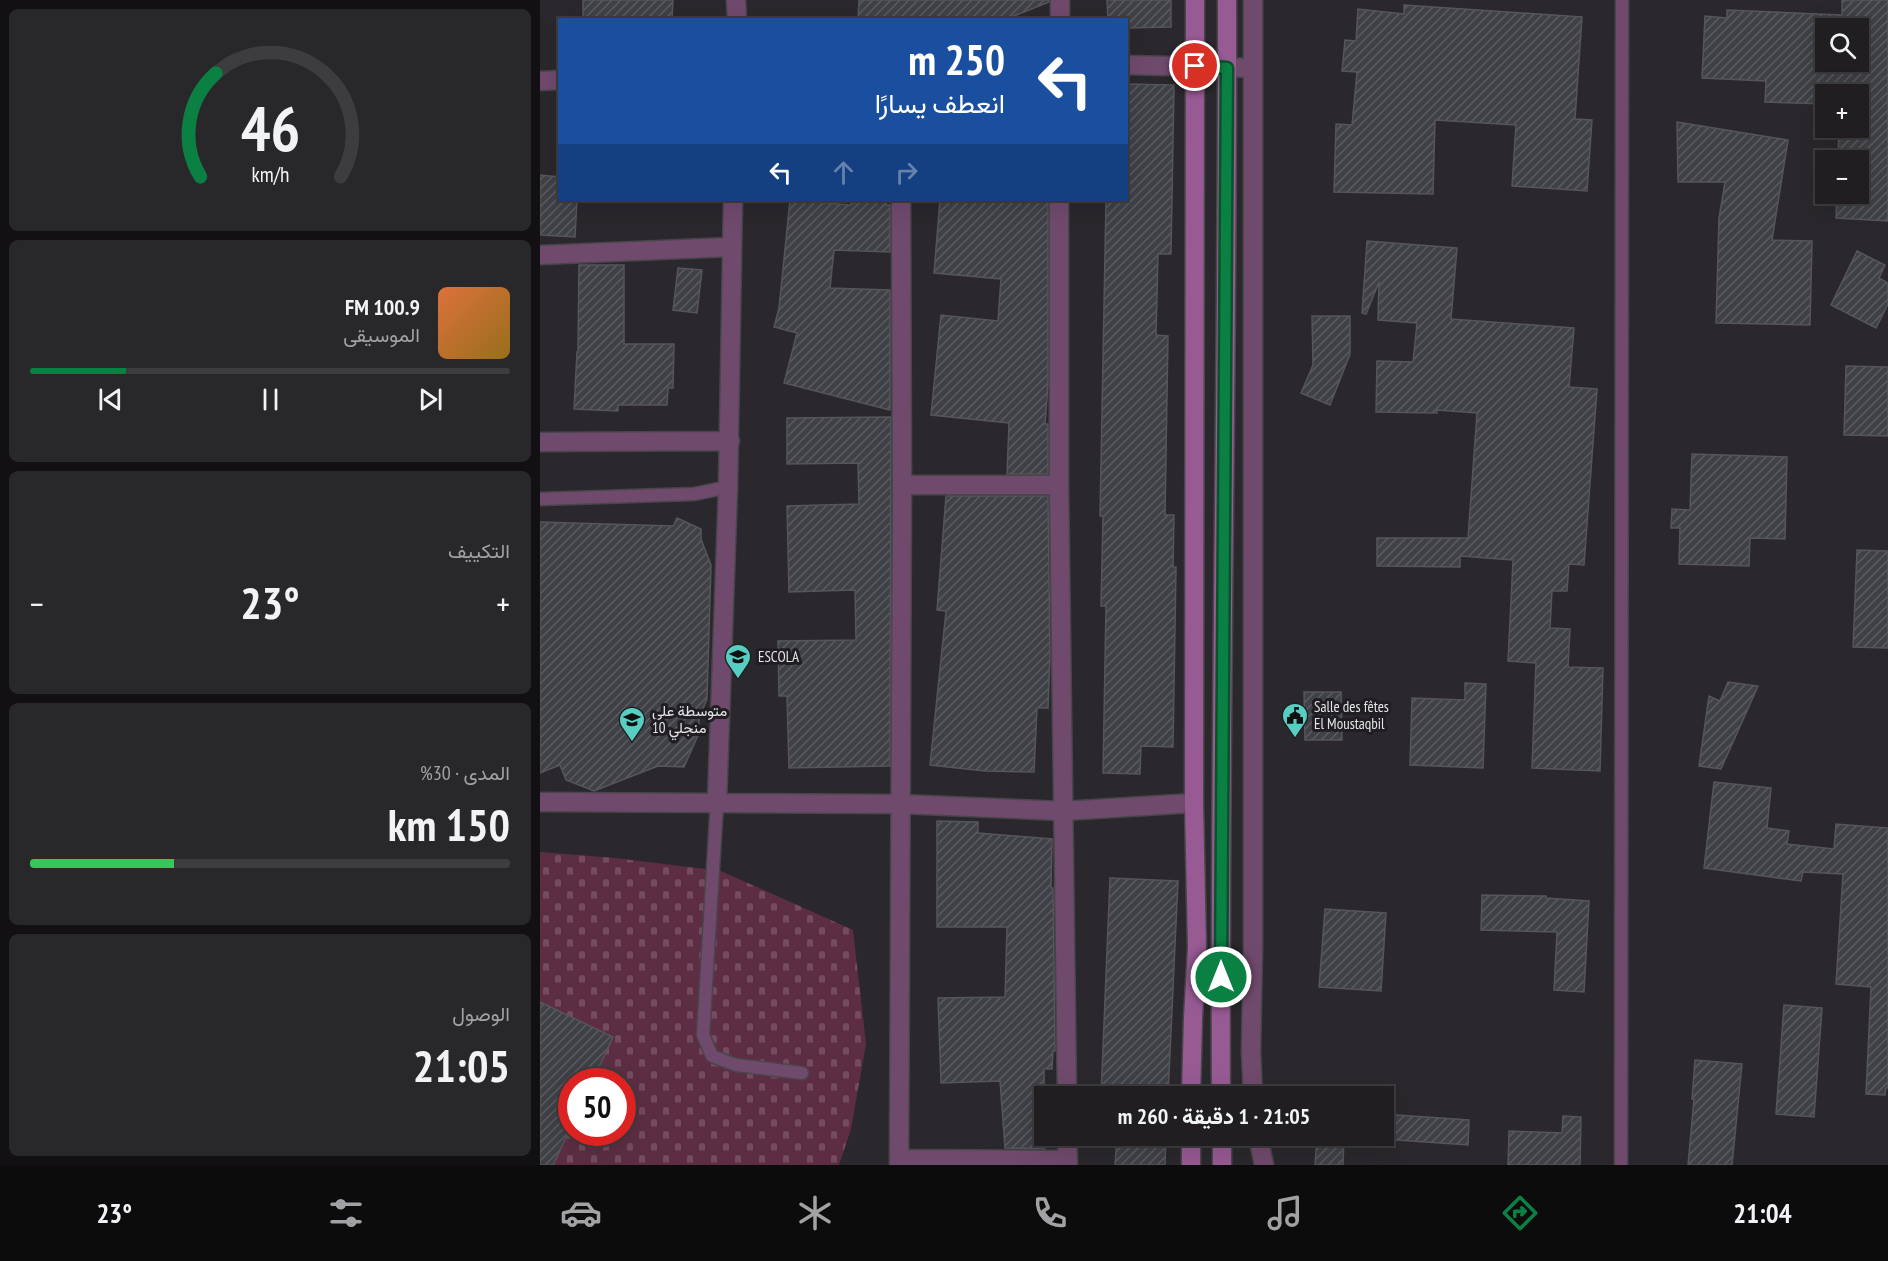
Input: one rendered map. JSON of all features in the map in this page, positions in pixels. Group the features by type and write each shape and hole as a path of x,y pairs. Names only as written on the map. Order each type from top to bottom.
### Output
{"main road":[{"path":"1191,1086 1197,948 1194,803 1195,0"},
{"path":"1221,1086 1220,834 1226,441 1227,0"},
{"path":"1191,1146 1191,1165"},
{"path":"1222,1146 1222,1165"}],"street":[{"path":"736,0 737,18"},
{"path":"1060,0 1060,18"},
{"path":"1253,0 1253,1086"},
{"path":"1128,66 1252,68"},
{"path":"540,81 558,81"},
{"path":"717,802 730,441 733,201"},
{"path":"901,201 899,1162 1068,1162 1067,1146"},
{"path":"1059,201 1059,485 1067,1086"},
{"path":"540,255 731,247"},
{"path":"540,442 730,441"},
{"path":"902,485 1059,485"},
{"path":"540,802 900,804 1063,811 1194,803"},
{"path":"1260,1146 1264,1165"}],"lane":[{"path":"1621,1165 1622,0"},
{"path":"540,499 694,494 728,487"},
{"path":"717,802 703,1035 712,1056 736,1065 802,1073"}],"green space":[{"path":"540,852 615,858 721,871 853,930 866,1044 851,1129 839,1165 540,1165"}],"building":[{"path":"583,0 673,0 672,18 583,18"},
{"path":"859,0 1049,0 1049,2 1009,18 858,18"},
{"path":"1107,0 1171,0 1171,27 1128,28 1128,18 1108,18"},
{"path":"1842,0 1888,0 1888,221 1836,218 1837,204 1869,204 1869,150 1838,150 1839,138 1869,138 1869,84 1815,84 1815,104 1765,102 1766,81 1702,78 1705,16 1727,18 1727,10 1842,15"},
{"path":"1404,5 1582,17 1575,119 1592,120 1587,191 1512,186 1516,125 1435,120 1433,194 1334,192 1336,124 1352,125 1357,72 1342,71 1345,40 1356,41 1358,9 1404,14"},
{"path":"1128,84 1174,85 1171,254 1158,254 1156,335 1168,336 1165,515 1174,515 1173,567 1176,567 1173,747 1141,746 1140,774 1103,773 1106,606 1101,606 1103,516 1100,516 1106,201 1128,201"},
{"path":"1677,122 1788,140 1772,240 1812,241 1810,325 1716,323 1719,218 1725,182 1678,182"},
{"path":"540,175 558,177 558,201 577,201 575,237 540,235"},
{"path":"790,201 851,205 855,201 886,201 886,205 890,205 890,252 834,250 830,288 890,290 890,410 784,383 797,333 774,327 779,308"},
{"path":"940,201 1048,201 1048,384 1045,424 1048,424 1048,474 1007,474 1009,423 931,415 941,315 998,321 1001,279 934,273"},
{"path":"1367,241 1457,248 1451,319 1574,328 1569,387 1597,389 1584,565 1569,564 1567,591 1552,591 1550,628 1570,629 1568,667 1603,668 1600,771 1532,768 1536,663 1508,661 1513,560 1460,556 1460,567 1377,566 1377,538 1468,538 1477,413 1437,410 1437,413 1376,412 1377,361 1413,362 1417,323 1378,320 1379,282 1366,314 1362,313"},
{"path":"1857,251 1885,265 1879,278 1888,283 1888,304 1876,328 1831,305"},
{"path":"579,265 624,265 624,344 674,344 673,388 668,388 667,405 618,405 618,411 574,409 578,352"},
{"path":"678,268 702,270 697,313 673,310"},
{"path":"1312,316 1350,316 1350,354 1330,405 1301,393 1313,365"},
{"path":"1846,366 1888,367 1888,436 1844,435"},
{"path":"891,417 890,766 789,768 787,696 779,696 778,641 856,640 855,590 789,592 787,506 859,504 858,463 787,464 787,418"},
{"path":"1692,454 1787,457 1785,539 1750,538 1749,566 1679,564 1680,528 1671,528 1672,509 1690,510"},
{"path":"946,496 1048,496 1050,657 1048,708 1037,708 1034,772 985,771 930,765 946,611 937,610"},
{"path":"677,518 701,529 701,539 711,565 707,699 699,718 699,733 684,767 658,766 594,791 566,780 560,765 540,773 540,522 673,526"},
{"path":"1857,550 1888,551 1888,648 1853,647"},
{"path":"1728,682 1758,686 1721,769 1699,766 1709,696 1720,701"},
{"path":"1465,683 1486,684 1483,768 1410,765 1412,698 1465,700"},
{"path":"1304,692 1341,692 1342,740 1305,740"},
{"path":"1714,782 1771,788 1767,828 1789,831 1787,844 1834,849 1836,824 1888,828 1888,1088 1886,1088 1885,1095 1866,1094 1871,987 1836,984 1843,874 1803,872 1801,881 1704,868"},
{"path":"937,821 978,822 978,833 1052,839 1055,1051 1053,1051 1052,1069 1044,1069 1044,1086 1034,1086 1034,1146 1045,1146 1045,1149 1005,1148 1000,1081 941,1083 938,998 1005,997 1007,927 937,927"},
{"path":"1110,878 1178,881 1168,1086 1101,1086"},
{"path":"1482,895 1546,896 1546,898 1589,901 1584,992 1554,990 1557,932 1481,930"},
{"path":"1325,909 1386,913 1381,991 1319,987"},
{"path":"540,1002 613,1037 599,1068 558,1068 558,1146 562,1146 553,1165 540,1165"},
{"path":"1784,1005 1822,1008 1814,1117 1776,1114"},
{"path":"1695,1060 1742,1064 1732,1165 1688,1165"},
{"path":"1394,1115 1469,1120 1468,1145 1394,1140"},
{"path":"1563,1116 1581,1117 1580,1165 1508,1165 1509,1131 1562,1133"},
{"path":"1116,1146 1166,1146 1165,1165 1115,1165"},
{"path":"1316,1146 1344,1146 1343,1165 1315,1165"}],"place":[{"name":"ESCOLA","path":"738,680"},
{"name":"Salle des fêtes El Moustaqbil","path":"1295,739"},
{"name":"متوسطة علي منجلي 10","path":"632,743"}],"route":[{"path":"1195,66 1227,68 1226,453 1220,834 1221,977"}]}
